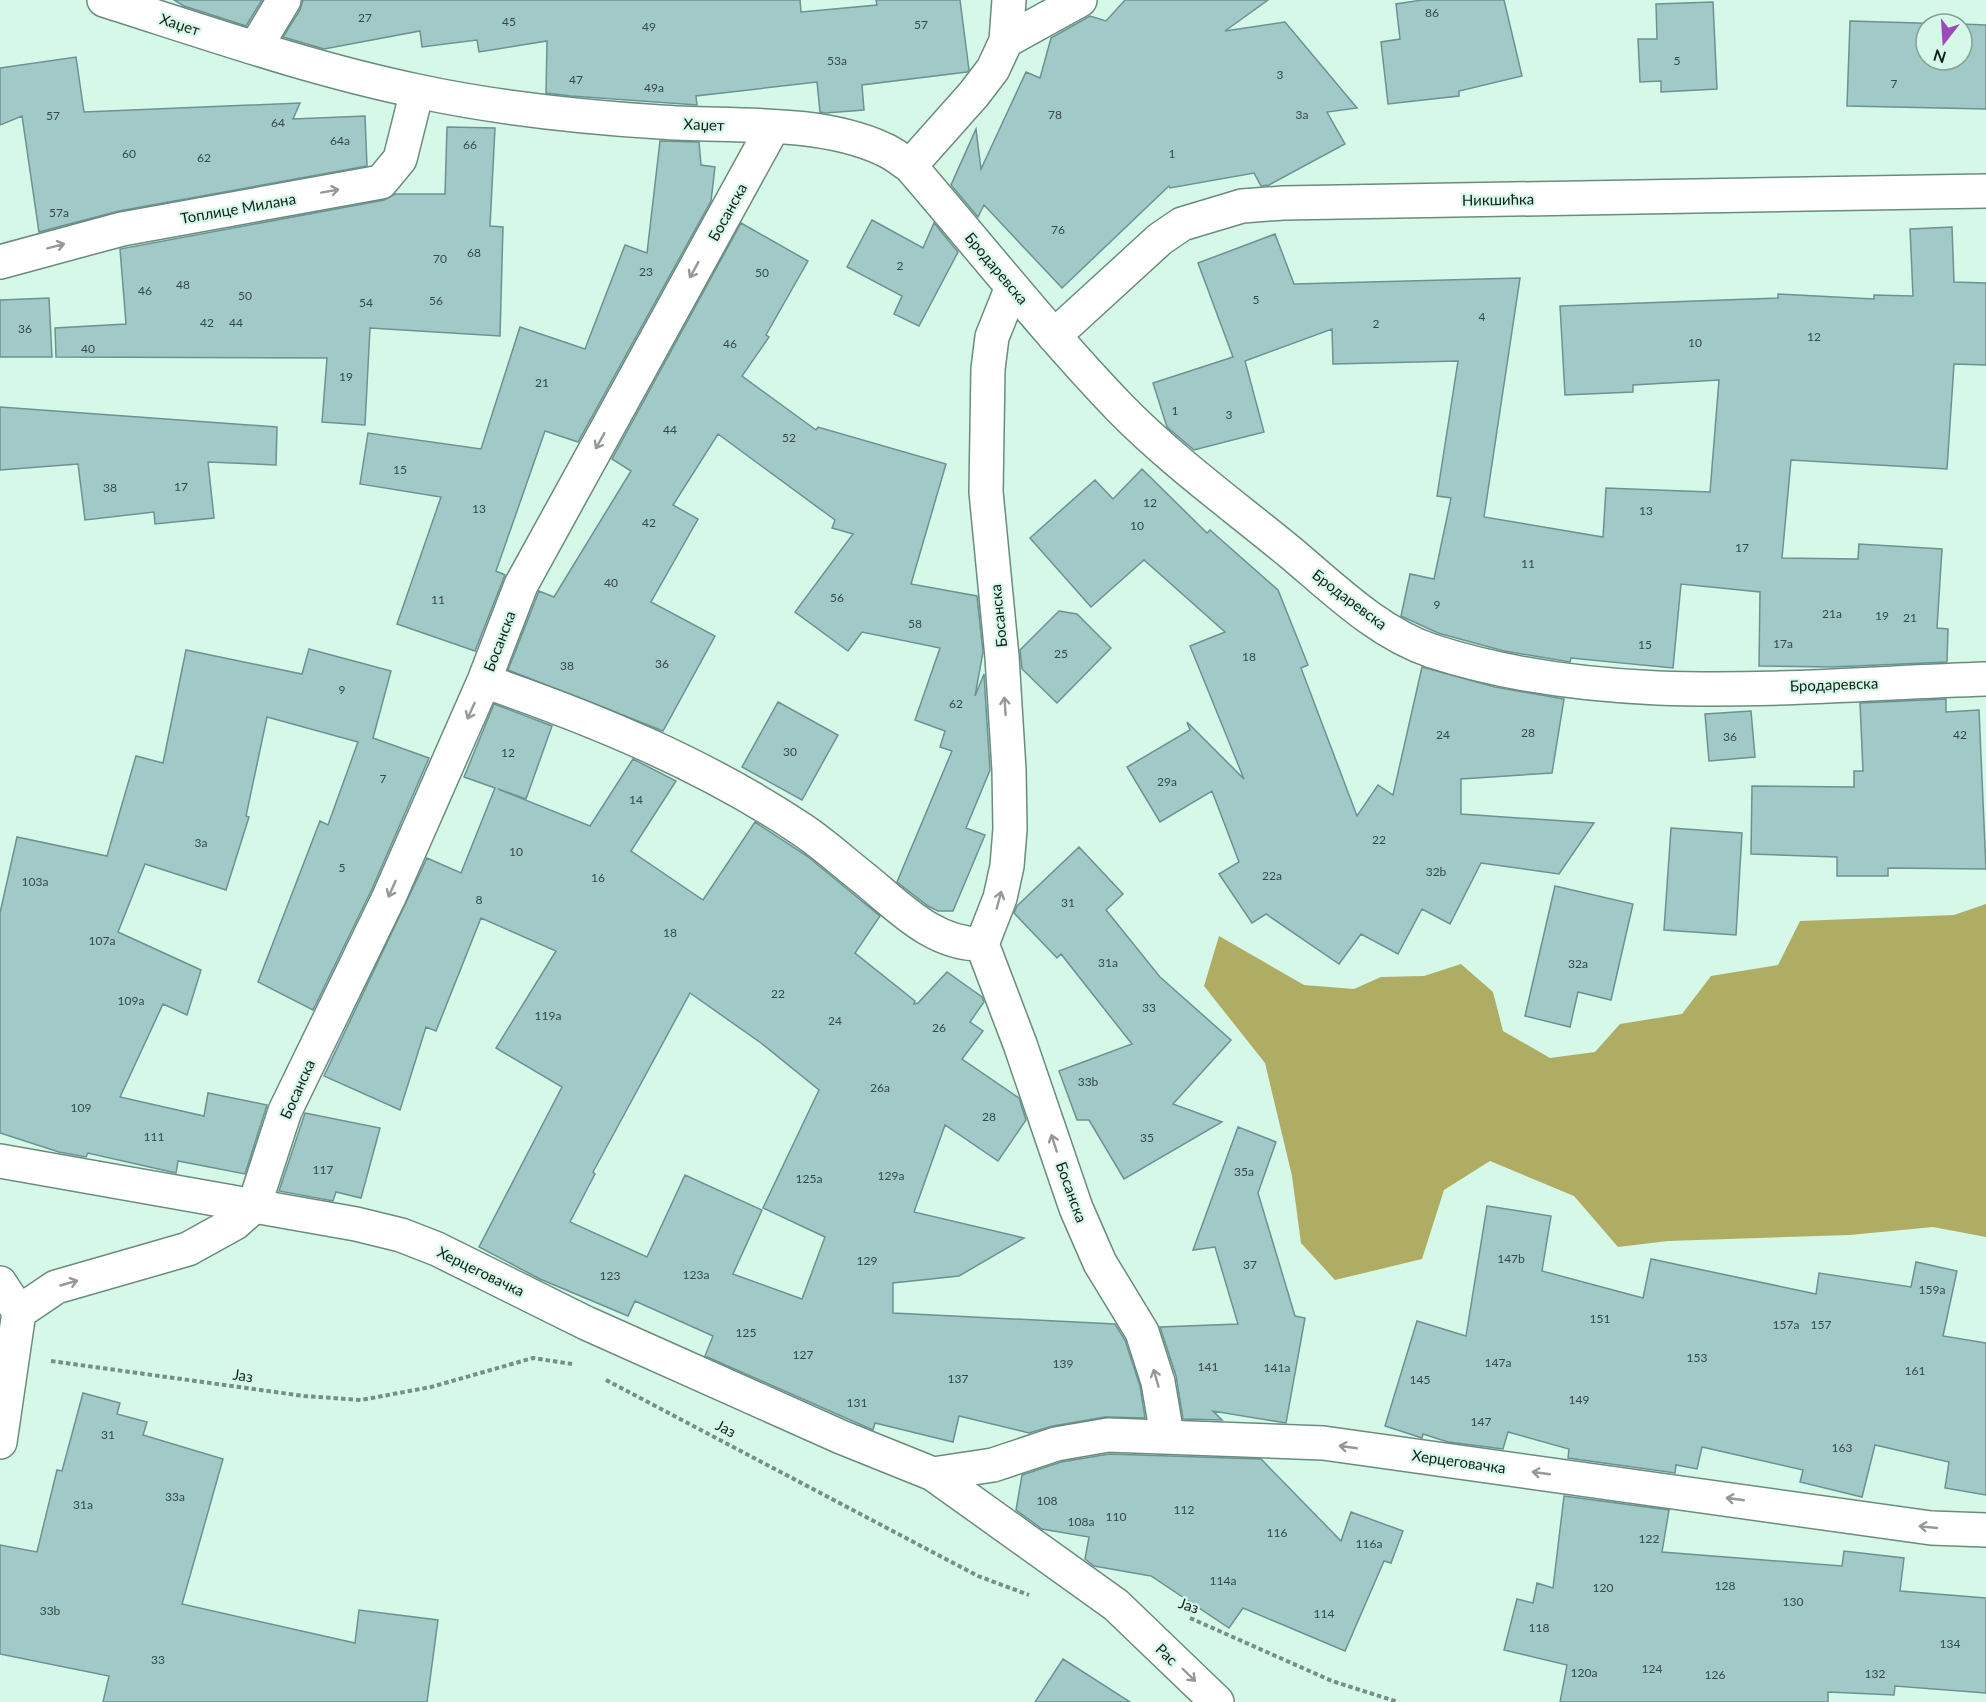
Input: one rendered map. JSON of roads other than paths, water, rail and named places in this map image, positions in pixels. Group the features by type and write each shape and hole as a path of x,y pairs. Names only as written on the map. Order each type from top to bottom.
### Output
{"street":[{"name":"Хаџет","path":"104,0 255,48 417,92 658,122 773,127 836,134 885,149 910,166"},
{"path":"255,48 284,0"},
{"path":"910,166 974,94 993,69 1006,41 1009,0"},
{"path":"1006,41 1080,0"},
{"name":"Топлице Милана","path":"0,262 122,229 381,182 400,159 417,92"},
{"name":"Босанска","path":"254,1206 285,1111 389,897 484,681 521,585 773,127"},
{"name":"Бродаревска","path":"910,166 1054,336 1122,410 1158,444 1360,610 1397,634 1430,650 1539,675 1596,684 1666,690 1986,679"},
{"name":"Никшићка","path":"1054,336 1160,239 1182,224 1242,206 1283,202 1986,191"},
{"name":"Босанска","path":"1012,287 992,337 988,380 986,492 1002,657 1010,829 1007,866 1000,898 982,944 1024,1053 1076,1208 1100,1263 1142,1332 1158,1382 1167,1435"},
{"name":"Босанска","path":"484,681 625,735 715,778 802,830 923,926 950,941 982,944"},
{"name":"Херцеговачка","path":"0,1161 356,1224 401,1235 428,1245 468,1262 586,1323 841,1437 933,1473 1116,1605"},
{"path":"19,1312 56,1287 188,1249 235,1223 254,1206"},
{"path":"0,1283 19,1312 0,1442"},
{"name":"Херцеговачка","path":"933,1473 993,1465 1056,1444 1108,1435 1167,1435 1323,1443 1931,1528 1986,1530"},
{"name":"Рас","path":"1116,1605 1217,1702"}]}
